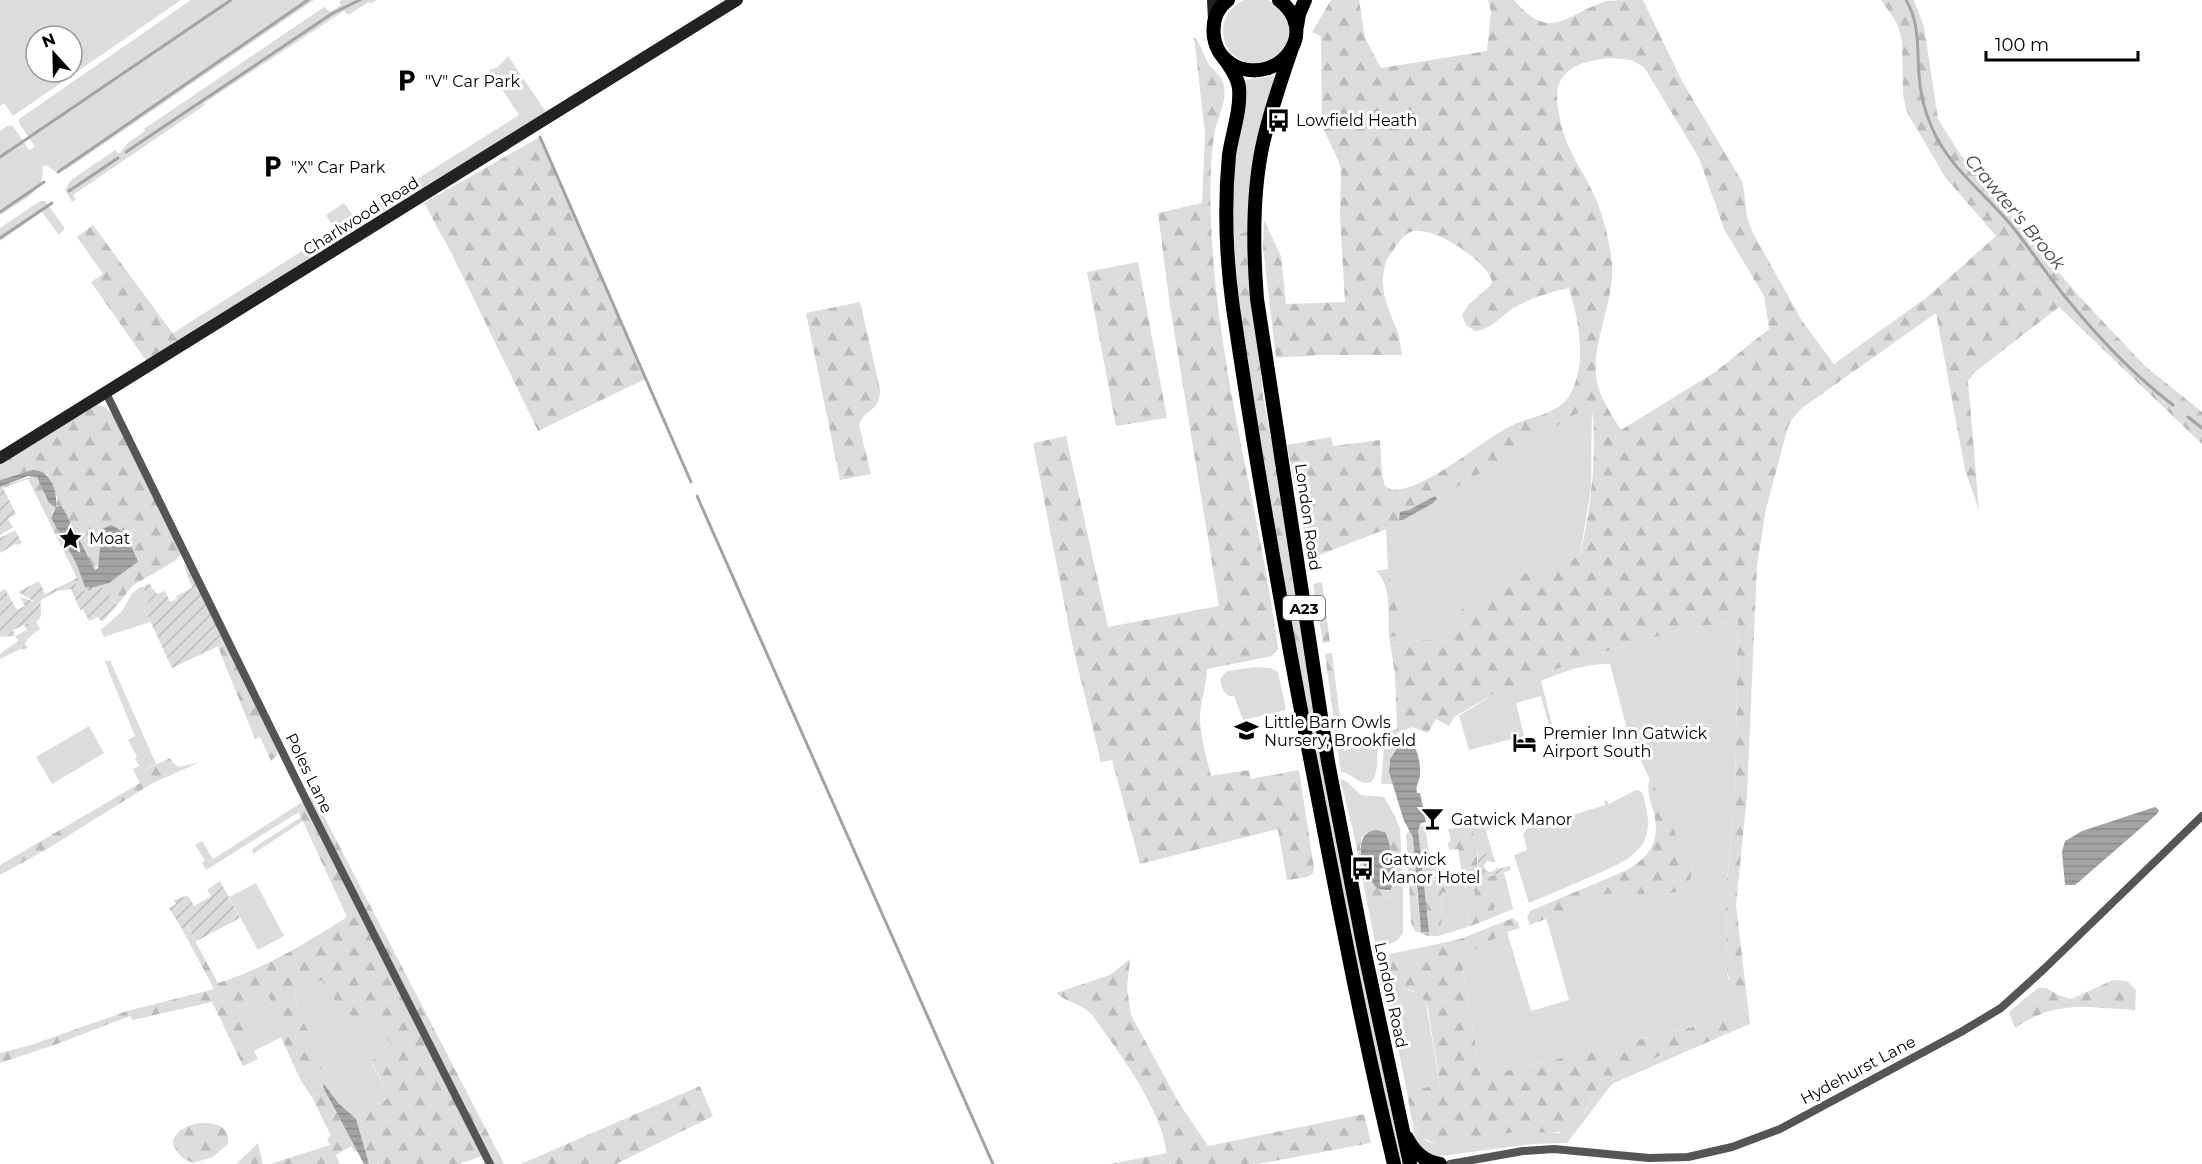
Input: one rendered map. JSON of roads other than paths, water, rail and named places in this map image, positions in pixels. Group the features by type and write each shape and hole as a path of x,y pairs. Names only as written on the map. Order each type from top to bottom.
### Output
{"main road":[{"path":"1214,25 1219,9 1228,0"},
{"path":"1279,0 1292,14 1297,32"},
{"path":"1297,32 1299,14 1305,0"},
{"name":"London Road","path":"1214,25 1216,45 1234,73 1239,88 1230,153 1226,226 1230,283 1268,533 1366,1047 1394,1164"},
{"name":"London Road","path":"1297,32 1274,101 1258,171 1254,224 1257,299 1328,762 1410,1164"},
{"path":"1224,58 1244,69 1260,71 1279,62 1291,51"},
{"path":"1396,1104 1406,1134 1414,1149 1423,1158 1440,1164"}],"street":[{"name":"Charlwood Road","path":"0,458 737,0"},
{"path":"1213,0 1214,25"},
{"name":"Poles Lane","path":"106,393 310,808 490,1164"},
{"name":"Hydehurst Lane","path":"1450,1164 1523,1151 1554,1149 1649,1158 1688,1156 1732,1147 1780,1129 1995,1012 2025,987 2202,816"}],"waterway":[{"name":"Crawter's Brook","path":"0,157 231,0"},
{"path":"58,172 308,0"},
{"path":"126,152 333,13 360,0"},
{"name":"Crawter's Brook","path":"1906,0 1916,27 1923,102 1932,128 1948,156 2002,214 2091,327 2117,355 2173,405"},
{"path":"540,137 691,482"},
{"path":"69,191 118,158"},
{"path":"0,212 44,182"},
{"path":"0,238 52,203"},
{"name":"Crawter's Brook","path":"2188,417 2202,428"},
{"path":"697,496 993,1164"}],"place":[{"name":"\"V\" Car Park","path":"407,81"},
{"name":"Lowfield Heath","path":"1278,120"},
{"name":"\"X\" Car Park","path":"273,167"},
{"name":"Moat","path":"71,538"},
{"name":"Little Barn Owls Nursery, Brookfield","path":"1246,731"},
{"name":"Premier Inn Gatwick Airport South","path":"1525,742"},
{"name":"Gatwick Manor","path":"1433,819"},
{"name":"Gatwick Manor Hotel","path":"1363,868"}]}
